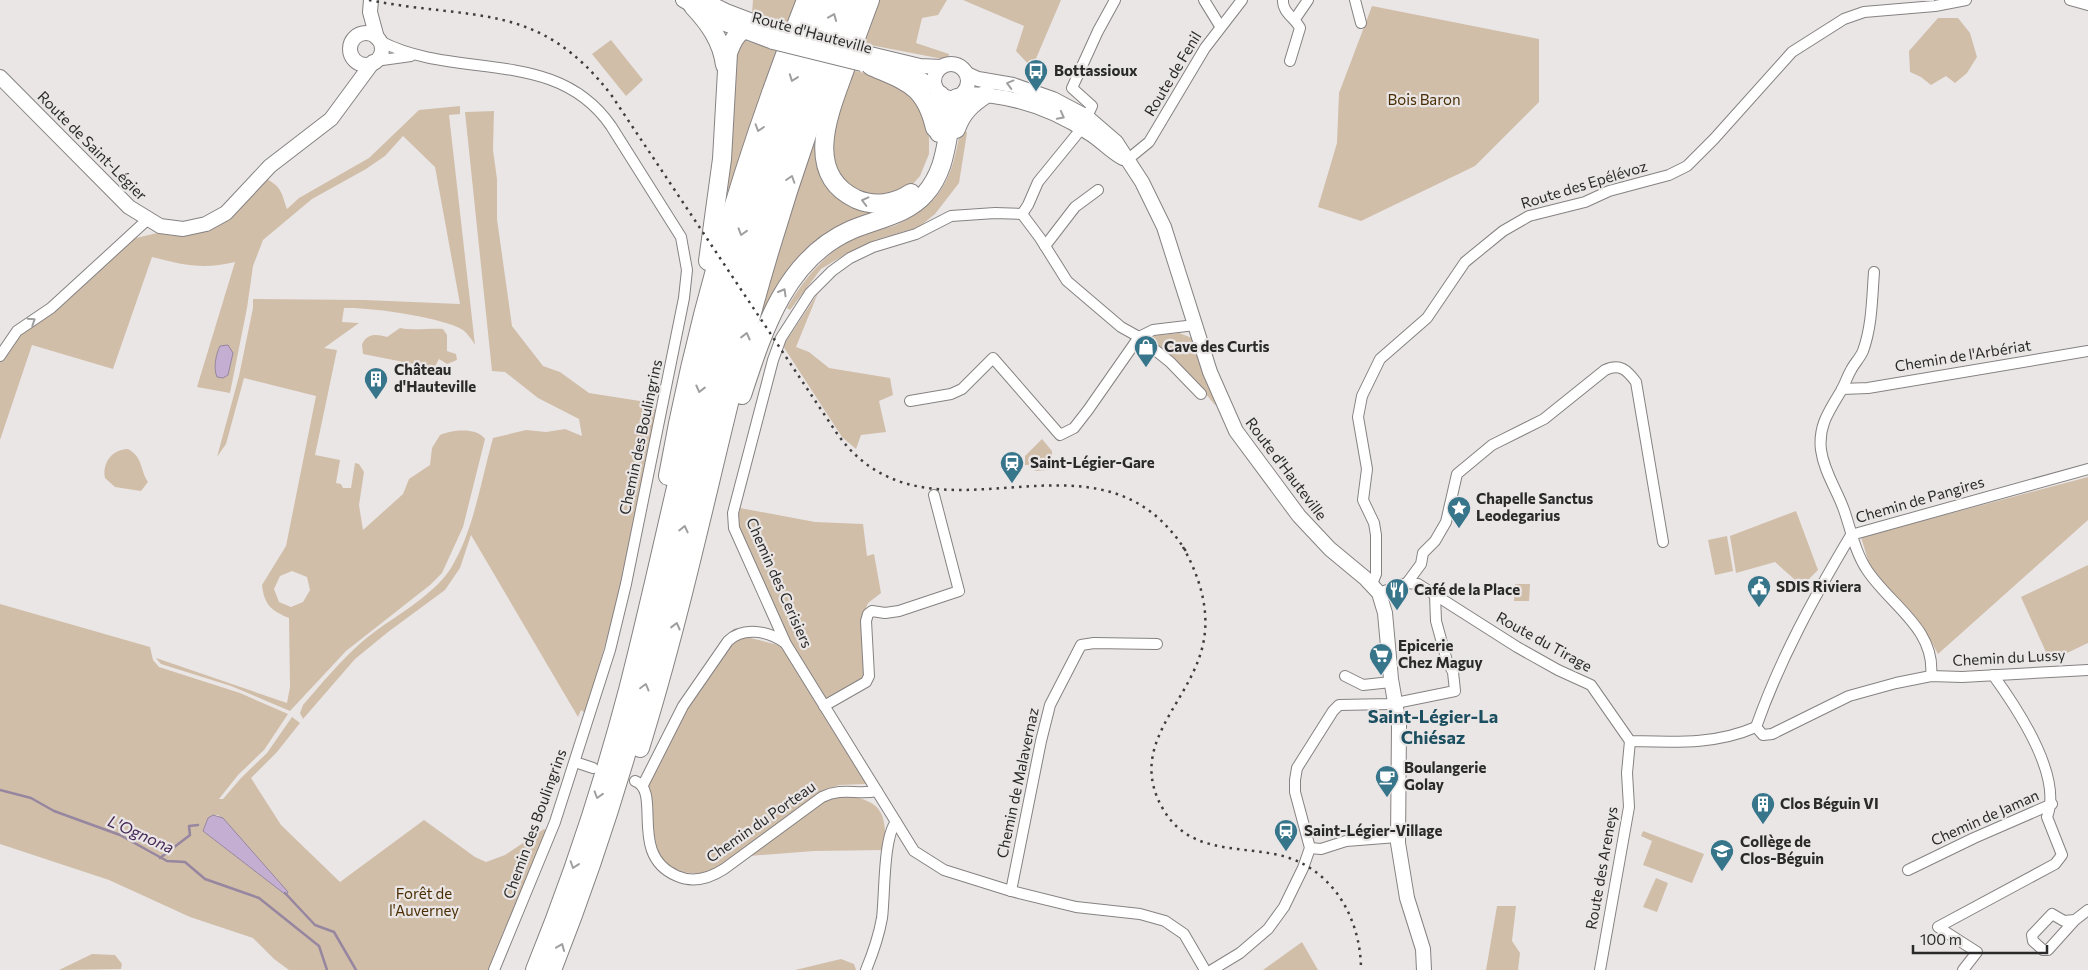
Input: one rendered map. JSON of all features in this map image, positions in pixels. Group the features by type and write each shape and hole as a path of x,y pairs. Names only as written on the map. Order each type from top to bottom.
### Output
{"highway":[{"path":"683,394 710,286 737,195 767,104 806,0"},
{"path":"535,970 590,819 637,654 704,370 735,255 772,138 823,0"},
{"path":"552,970 608,815 640,706 721,371 755,244 803,99 840,0"},
{"path":"570,924 598,870 627,790 667,660 707,502 716,453 747,331 777,225 817,104 857,0"},
{"path":"870,0 828,119 824,150 829,173 840,188 855,198 873,203 896,201 912,192 925,178 934,158 965,110 986,94"},
{"path":"693,2 717,38 726,68"},
{"path":"637,654 698,318 717,200 725,121 726,68 730,47 742,31 752,27 775,37"},
{"path":"866,61 905,79 918,91 931,114 942,146"},
{"path":"707,502 760,343 789,282 809,257 836,237 903,210 924,195 937,176 949,94"}],"main road":[{"name":"Route d'Hauteville","path":"693,2 726,11 775,37 900,70 949,94 986,94 1031,103 1084,122"},
{"name":"Route d'Hauteville","path":"693,2 742,31"},
{"path":"352,89 354,74 350,44 358,35 371,6"},
{"path":"352,57 360,63 374,62 381,52 371,6"},
{"path":"358,35 367,33 378,40"},
{"name":"Route d'Hauteville","path":"866,61 941,67"},
{"name":"Route de Saint-Légier","path":"0,77 121,200 147,220 160,226 183,229 198,227 219,217 270,166 331,119 374,62"},
{"path":"949,64 957,65 967,74 968,85 949,94 935,75 941,67 949,64"},
{"name":"Route d'Hauteville","path":"967,74 978,79 997,81 1036,92 1084,122 1127,160 1142,182 1164,227 1215,387 1245,444 1299,516 1319,539 1376,589"},
{"path":"1376,589 1385,613 1391,682 1399,725 1397,837 1407,898 1423,949 1424,970"}],"street":[{"path":"1115,0 1098,31 1072,88 1092,106 1084,122 1038,182 1022,214 1067,281 1121,327 1139,337 1170,362 1201,394"},
{"path":"1204,0 1220,26"},
{"name":"Route de Fenil","path":"1127,160 1149,142 1220,26 1242,0"},
{"path":"1284,0 1283,5 1289,16 1295,19 1300,28 1290,61"},
{"path":"1295,19 1308,0"},
{"path":"1355,0 1361,23"},
{"name":"Route des Epélévoz","path":"1376,589 1377,539 1374,523 1363,500 1367,470 1358,417 1362,396 1380,359 1427,318 1465,262 1503,231 1529,216 1585,202 1610,191 1669,174 1687,166 1714,139 1787,57 1804,43 1836,23 1864,12 1935,6 1966,0"},
{"path":"2070,0 2088,5"},
{"name":"Chemin des Boulingrins","path":"378,40 414,56 543,76 579,92 600,110 611,126 677,228 684,245 687,270 684,298 626,584 610,650 552,829 494,970"},
{"name":"Chemin des Boulingrins","path":"374,62 414,56"},
{"path":"1045,246 1075,206 1098,190"},
{"name":"Chemin des Cerisiers","path":"1022,214 998,212 951,216 916,234 858,254 837,267 816,286 781,338 762,394 733,513 734,528 786,644 914,851 932,864 951,872 1011,891 1076,907 1140,914 1165,920 1184,934 1205,970"},
{"path":"0,356 17,331 55,305 147,220"},
{"path":"1630,741 1682,743 1737,736 1756,727 1763,735 1778,732 1865,690 1931,676 1933,663 1926,642 1915,623 1891,600 1866,569 1851,535 1844,509 1831,482 1821,452 1820,430 1862,352 1870,326 1874,272"},
{"path":"910,401 951,394 962,389 993,358 1060,435 1074,428 1084,416 1139,337 1153,330 1195,325"},
{"name":"Chemin de l'Arbériat","path":"1842,389 1868,388 2088,351"},
{"path":"1376,589 1406,583 1421,564 1422,553 1435,541 1446,522 1457,474 1492,445 1544,419 1605,370 1613,366 1621,367 1636,382 1663,542"},
{"name":"Chemin de Pangires","path":"1756,727 1765,701 1804,617 1851,535 2088,469"},
{"path":"824,706 866,682 869,676 866,621 868,614 872,610 886,613 899,611 959,592 934,495"},
{"name":"Route du Tirage","path":"1406,583 1418,584 1517,647 1558,670 1591,685 1630,741"},
{"path":"1212,970 1240,953 1268,929 1284,906 1303,868 1310,848 1295,792 1297,768 1339,705 1395,703 1455,691 1453,672 1447,661 1436,621 1435,595"},
{"name":"Chemin du Porteau","path":"786,644 778,638 754,632 734,636 728,641 683,706 639,783 647,797 648,840 652,854 668,872 690,879 707,877 724,869 827,794 847,790 877,791"},
{"name":"Chemin de Malavernaz","path":"1011,891 1050,705 1081,645 1094,643 1157,644"},
{"name":"Chemin du Lussy","path":"1931,676 2088,670"},
{"name":"Chemin de Jaman","path":"1908,870 1974,838 2052,804 2050,785 2027,728 2013,702 1993,675"},
{"path":"1345,676 1363,685 1391,682"},
{"name":"Route des Areneys","path":"1600,970 1629,807 1627,773 1630,741"},
{"path":"575,762 593,768"},
{"path":"1963,970 1977,952 1938,928 2055,864 2062,855 2048,817 2052,804"},
{"path":"866,970 881,920 888,841 892,827 896,822"},
{"path":"1310,848 1321,849 1346,840 1397,837"},
{"path":"2075,920 2088,910"}],"green space":[{"path":"753,0 800,0 790,26 752,13"},
{"path":"876,0 947,0 938,15 922,18 916,43 949,54 948,60 860,43"},
{"path":"963,0 1061,0 1032,68 1016,51 1024,26"},
{"name":"Bois Baron","path":"1372,6 1539,39 1539,102 1475,166 1361,221 1318,207 1337,143 1339,93"},
{"path":"1938,18 1958,18 1970,33 1977,57 1967,73 1955,83 1946,76 1931,85 1921,77 1910,72 1909,51"},
{"path":"740,39 780,52 717,243 730,64"},
{"path":"611,40 643,80 626,96 592,54"},
{"path":"850,70 885,77 893,82 915,100 927,119 929,154 920,176 912,185 881,198 849,188 834,170 829,142"},
{"path":"825,99 829,179 889,207 827,238 754,333"},
{"path":"460,106 460,114 449,115 475,345 463,330 439,321 387,311 344,308 342,322 359,323 324,348 337,350 315,455 340,460 336,483 341,484 343,488 351,488 355,463 359,464 364,472 359,505 363,530 403,494 409,479 430,465 432,448 440,435 457,431 470,431 481,435 485,439 463,527 442,573 430,585 346,651 290,711 231,686 161,664 156,658 287,703 290,687 289,618 278,613 270,606 265,598 262,585 286,546 316,396 244,378 226,444 217,457 239,376 253,308 253,299 365,300 460,304 435,167 403,136 385,156 366,169 312,199 263,240 253,266 247,308 230,393 197,387 235,262 213,266 193,266 152,257 113,369 32,345 0,440 0,361 14,339 132,239 157,233 175,236 212,229 225,220 266,179 278,188 287,209 299,198 369,158 419,110","holes":["292,571 307,577 310,590 303,602 291,607 279,602 274,589 280,576"]},
{"path":"494,111 493,150 497,179 497,219 512,326 543,366 560,372 589,393 640,401 656,410 615,611 585,713 581,710 578,717 471,535 460,568 445,590 355,659 303,719 300,713 303,705 347,656 374,632 433,589 451,568 466,538 493,438 526,430 546,432 565,429 582,436 579,419 538,398 505,372 492,371 465,112"},
{"path":"965,129 967,133 959,183 935,214 919,227 875,240 821,269 790,310 787,308 810,275 839,247 863,234 896,225 912,217 934,199 948,176 960,132"},
{"path":"818,293 796,347 809,352 829,368 890,378 893,395 879,401 886,432 861,435 856,449 842,437 783,346"},
{"path":"400,328 443,329 447,335 447,351 456,354 457,360 447,364 439,359 434,368 363,354 362,345 366,338 376,335 387,337"},
{"path":"1179,333 1192,338 1216,406 1204,392 1151,343 1153,339 1151,336"},
{"path":"1042,439 1052,451 1052,465 1049,470 1035,471 1032,465 1025,465 1025,456"},
{"path":"128,449 139,460 148,482 141,491 115,487 105,478 105,467 109,458 117,451"},
{"path":"2088,477 2088,520 1938,654 1922,625 1871,570 1861,537"},
{"path":"740,508 815,522 863,524 867,556 874,554 881,593 868,603 862,619 866,671 863,679 830,699 825,699 788,640 739,530 738,518"},
{"path":"1796,511 1818,570 1802,586 1775,562 1736,573 1730,536"},
{"path":"1727,536 1733,571 1715,575 1708,540"},
{"path":"2088,565 2088,643 2050,661 2021,597"},
{"path":"1515,584 1530,584 1529,601 1514,601"},
{"name":"Forêt de l'Auverney","path":"0,604 150,647 153,660 159,667 240,693 288,714 264,750 238,775 219,799 223,799 241,778 267,753 292,717 300,723 277,752 251,778 281,825 340,882 424,820 475,857 486,862 505,855 544,829 547,831 490,970 289,970 274,959 253,938 190,917 109,880 0,844","holes":["218,815 286,895 203,831 208,818"]},
{"path":"742,636 783,646 865,780 865,784 839,785 822,791 720,868 703,873 688,873 672,869 656,861 646,791 665,739 733,639"},
{"path":"840,795 865,800 879,809 885,826 885,850 814,851 749,856 827,798"},
{"path":"1643,831 1704,854 1692,883 1643,865 1652,841 1641,836"},
{"path":"1656,878 1668,883 1657,912 1643,907"},
{"path":"1497,906 1516,906 1512,941 1520,953 1518,970 1486,970"},
{"path":"1302,942 1318,970 1263,970"},
{"path":"92,954 115,955 122,964 121,969 59,970"},
{"path":"841,959 854,964 856,970 795,970"}],"shaded area":[{"path":"228,345 233,353 228,375 223,378 217,377 215,365 217,353 220,346"},
{"path":"213,815 223,818 288,892 286,895 203,831 208,818"}],"waterway":[{"name":"L'Ognona","path":"0,790 31,798 54,811 120,835 167,861 185,862 205,879 259,898 319,946 327,970"},
{"path":"160,858 190,835 189,826 198,825"},
{"path":"285,893 315,925 334,932 356,970"}],"railway":[{"path":"369,0 473,14 502,20 531,29 558,43 585,65 612,96 838,435 876,471 919,487 966,490 1062,485 1108,491 1150,512 1187,553"},
{"path":"1183,547 1200,585 1205,611 1205,625 1201,652 1193,672 1162,728 1155,747 1152,766 1154,787 1163,809 1173,823 1185,833 1198,840 1212,845 1274,854 1294,860 1311,869 1326,881 1348,912 1360,950 1361,970"}],"place":[{"name":"Bottassioux","path":"1036,92"},
{"name":"Cave des Curtis","path":"1146,368"},
{"name":"Château d'Hauteville","path":"376,400"},
{"name":"Saint-Légier-Gare","path":"1012,484"},
{"name":"Chapelle Sanctus Leodegarius","path":"1459,529"},
{"name":"SDIS Riviera","path":"1759,608"},
{"name":"Café de la Place","path":"1397,611"},
{"name":"Epicerie Chez Maguy","path":"1381,676"},
{"name":"Boulangerie Golay","path":"1387,798"},
{"name":"Clos Béguin VI","path":"1763,825"},
{"name":"Saint-Légier-Village","path":"1286,852"},
{"name":"Collège de Clos-Béguin","path":"1722,872"}],"district":[{"name":"Saint-Légier-La Chiésaz","path":"1433,728"}]}
